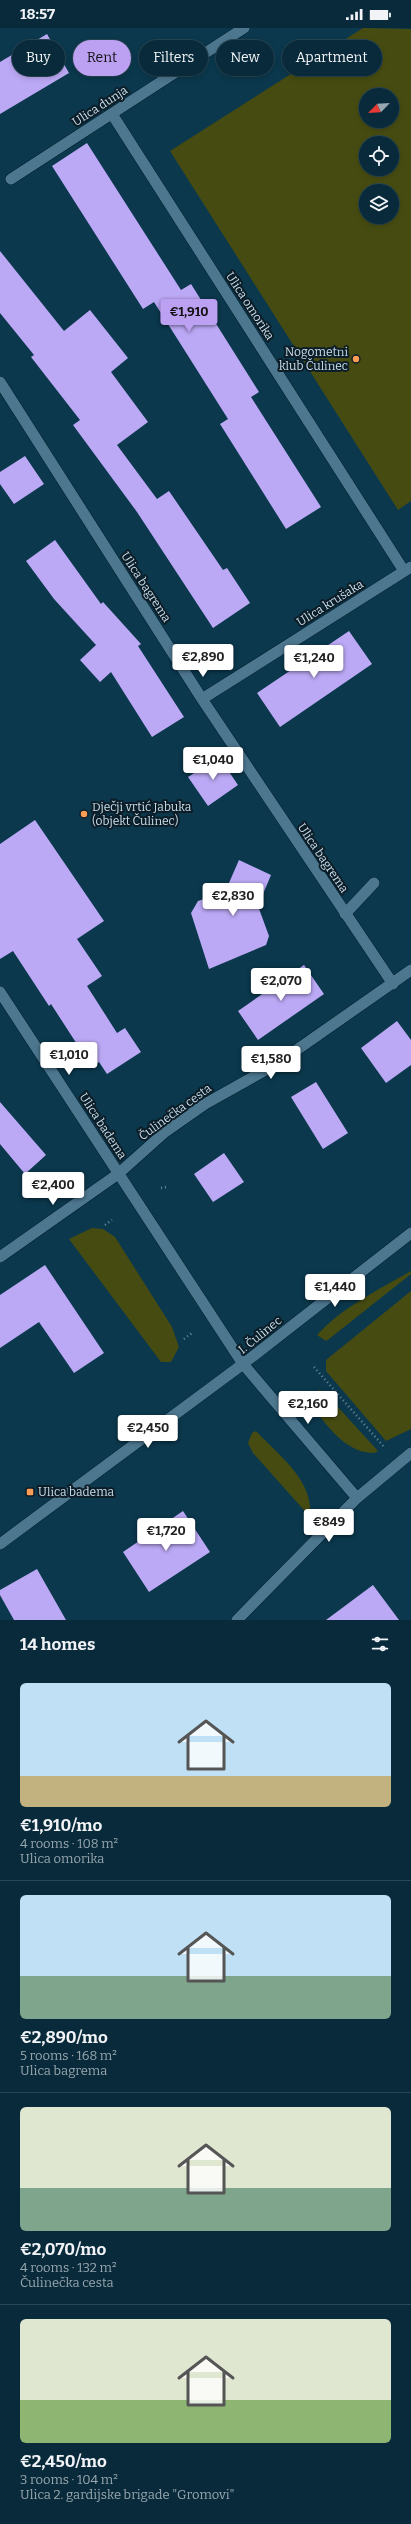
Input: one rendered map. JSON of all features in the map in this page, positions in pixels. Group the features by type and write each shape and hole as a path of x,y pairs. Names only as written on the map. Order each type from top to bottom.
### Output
{"street":[{"name":"Ulica dunja","path":"11,179 244,28"},
{"name":"Ulica omorika","path":"112,114 407,569"},
{"name":"Ulica bagrema","path":"0,382 202,699 392,984"},
{"name":"Ulica krušaka","path":"202,699 407,569"},
{"path":"345,914 374,883"},
{"name":"Čulinečka cesta","path":"0,1257 118,1174 165,1132 205,1104 278,1063 411,970"},
{"name":"Ulica badema","path":"0,992 118,1174"},
{"path":"0,1544 243,1364 118,1174"},
{"name":"I. Čulinec","path":"357,1498 243,1364 411,1233"},
{"path":"237,1620 357,1498 411,1453"}],"path":[{"path":"161,1188 166,1187"},
{"path":"105,1225 112,1220"},
{"path":"184,1339 192,1334"},
{"path":"314,1368 399,1463"}],"green space":[{"name":"Nogometni klub Čulinec","path":"363,28 411,29 411,501 398,510 170,151 288,76 382,76 382,40 344,40"},
{"path":"92,1228 103,1229 115,1237 172,1327 179,1347 171,1362 161,1362 69,1239"},
{"path":"411,1271 411,1274 329,1339 326,1341 317,1335 349,1307"},
{"path":"411,1291 411,1429 386,1441 326,1371 326,1360"},
{"path":"320,1390 327,1395 378,1451 374,1453 362,1451 352,1447 333,1432 303,1395"},
{"path":"256,1431 284,1459 301,1480 310,1504 310,1517 253,1453 248,1443 252,1433"}],"building":[{"path":"47,34 50,40 37,40"},
{"path":"12,55 12,76 64,76 0,114 0,62"},
{"path":"65,66 69,73 65,75"},
{"path":"87,143 181,290 191,284 259,392 251,397 321,507 286,529 220,424 228,419 154,302 143,309 52,166"},
{"path":"0,251 64,331 90,310 128,358 111,372 148,422 117,445 157,499 169,491 223,570 227,568 250,603 213,628 137,512 73,425 80,420 31,357 34,355 0,313"},
{"path":"25,456 44,484 14,504 0,484 0,472"},
{"path":"55,540 101,604 103,602 141,644 138,646 184,717 152,737 111,672 100,682 80,660 96,645 54,599 26,561"},
{"path":"349,631 372,664 280,727 257,693"},
{"path":"219,757 238,785 208,806 188,777"},
{"path":"35,820 104,921 77,939 102,976 87,986 117,1033 125,1028 141,1052 107,1074 99,1062 96,1064 88,1052 84,1055 51,1004 49,1006 13,951 0,959 0,844"},
{"path":"239,860 271,875 258,906 269,936 266,945 209,969 191,913 198,901 225,892"},
{"path":"304,965 324,994 258,1040 238,1011"},
{"path":"397,1021 411,1040 411,1065 386,1083 361,1048"},
{"path":"316,1082 348,1133 323,1149 291,1097"},
{"path":"0,1102 46,1155 25,1174 0,1144"},
{"path":"224,1153 244,1182 213,1202 194,1174"},
{"path":"45,1265 104,1353 74,1373 39,1322 0,1348 0,1295"},
{"path":"183,1511 210,1552 149,1592 123,1552"},
{"path":"37,1569 66,1620 14,1620 0,1595 0,1590"},
{"path":"373,1585 399,1620 326,1620"}],"place":[{"name":"Nogometni klub Čulinec","path":"356,359"},
{"name":"Dječji vrtić Jabuka (objekt Čulinec)","path":"84,814"},
{"name":"Ulica badema","path":"30,1492"}]}
